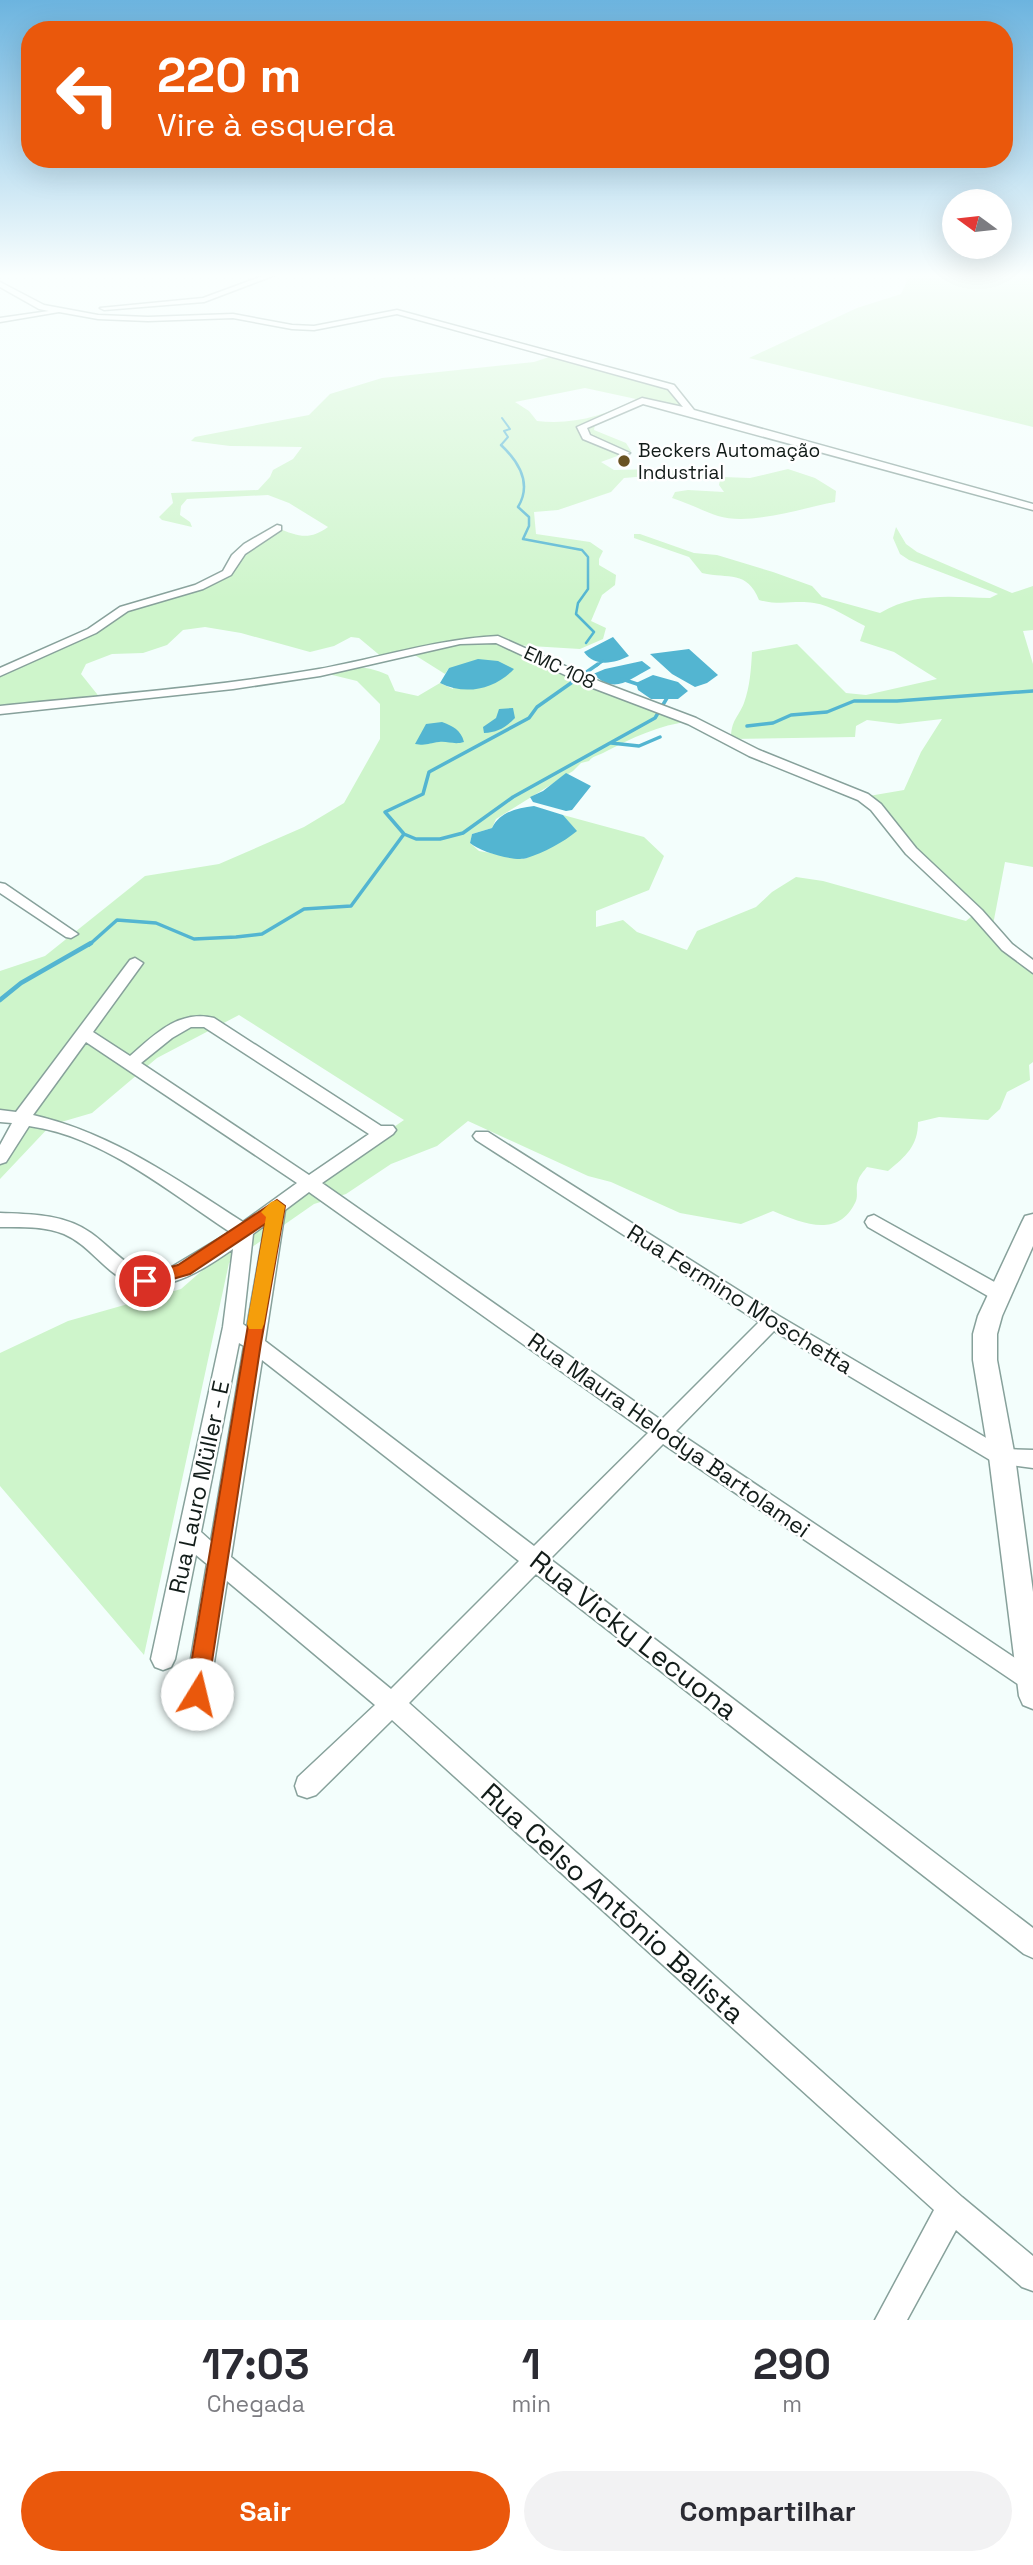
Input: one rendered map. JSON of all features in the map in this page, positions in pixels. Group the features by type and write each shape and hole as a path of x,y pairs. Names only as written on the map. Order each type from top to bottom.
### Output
{"street":[{"path":"654,382 671,387 691,412"},
{"path":"625,453 586,437 582,427 642,401 691,412 1033,507"},
{"path":"0,672 92,631 124,609 199,587 228,573 233,558 251,543 277,528"},
{"name":"EMC 108","path":"0,710 245,683 320,672 460,641 498,639 597,685 692,721 754,753 863,797 876,807 911,851 977,912 1007,947 1033,968"},
{"path":"0,887 71,934"},
{"path":"0,1158 20,1129 22,1117 135,963"},
{"path":"0,1220 57,1224 80,1234 133,1276 145,1281 184,1269 244,1232 384,1132 201,1020 183,1024 130,1064"},
{"name":"Rua Maura Helodya Bartolamei","path":"84,1033 309,1183 1032,1689"},
{"path":"0,1116 22,1117 102,1141 244,1232"},
{"name":"Rua Fermino Moschetta","path":"482,1136 772,1321 1002,1457"},
{"name":"Rua Lauro Müller - E","path":"197,1694 252,1343 277,1206"},
{"path":"874,1222 999,1294"},
{"path":"1032,1689 1002,1457 985,1360 985,1334 999,1294 1033,1222"},
{"name":"Rua Lauro Müller - E","path":"163,1659 233,1327 244,1232"},
{"path":"307,1786 392,1704 772,1321"},
{"name":"Rua Vicky Lecuona","path":"233,1327 1033,1945"},
{"path":"1002,1457 1033,1459"},
{"name":"Rua Celso Antônio Balista","path":"188,1535 392,1704 952,2207 1033,2276"},
{"path":"890,2320 952,2207"}],"green space":[{"path":"368,382 654,382 671,387 691,412 643,401 595,424 594,430 626,443 631,451 601,462 614,470 663,469 750,478 788,469 815,478 836,491 835,502 760,518 731,519 672,498 675,492 688,490 724,492 719,485 720,480 648,476 624,478 611,492 558,510 534,512 536,534 590,542 603,551 599,565 616,575 615,585 602,595 591,621 606,628 603,639 580,649 514,645 692,721 646,733 581,763 573,771 496,819 492,828 472,834 470,843 479,851 525,859 576,831 563,815 644,837 664,856 649,890 596,911 596,927 623,920 637,932 687,950 697,931 756,907 772,892 796,877 823,881 966,921 977,912 863,797 904,790 921,752 942,719 899,724 867,720 856,726 855,737 731,739 734,723 748,690 752,652 797,644 846,693 866,695 937,679 894,652 860,641 865,626 834,609 814,603 774,603 759,600 754,590 743,580 702,573 689,557 634,538 634,534 694,553 717,555 773,572 812,586 822,597 880,613 893,606 920,599 990,598 998,594 909,560 900,554 893,538 896,527 906,544 917,552 1012,593 1033,586 1033,630 1023,631 1033,664 1033,867 1005,862 992,930 1033,968 1033,1062 1029,1065 1030,1080 1007,1092 1000,1109 988,1120 939,1117 918,1122 916,1138 905,1155 888,1171 867,1167 859,1179 855,1203 839,1221 829,1225 807,1223 773,1211 741,1224 680,1213 611,1182 588,1176 468,1121 437,1146 391,1164 346,1194 314,1204 229,1263 144,1655 0,1486 0,1353 68,1321 181,1289 262,1218 404,1120 239,1015 157,1058 92,1113 51,1125 0,1179 0,1152 33,1120 0,1116 0,971 45,956 145,876 219,864 304,827 344,803 380,739 380,704 357,681 320,672 346,667 370,669 388,675 395,691 418,696 440,683 453,689 449,668 445,674 410,652 383,658 359,638 351,637 334,646 310,652 241,633 205,627 183,630 167,645 143,653 112,654 86,664 81,674 101,699 0,710 0,672 92,631 124,609 199,587 227,573 233,558 277,528 309,536 328,527 289,503 268,495 187,499 181,506 180,515 190,522 192,527 159,517 173,503 171,493 258,490 273,470 293,459 302,447 230,446 191,441 195,437 309,415 330,394","holes":["585,388 636,399 613,410 563,422 537,421 529,411 515,402"]},
{"path":"849,382 1033,382 1033,427"}],"water":[{"path":"613,637 629,656 605,663 594,660 584,652"},
{"path":"689,649 718,675 695,687 672,674 650,654"},
{"path":"478,659 498,661 514,669 489,686 470,690 440,683 449,668"},
{"path":"642,661 651,668 622,683 608,684 593,674 605,669"},
{"path":"653,675 678,682 688,691 678,699 651,699 638,690 636,683"},
{"path":"513,708 515,718 504,727 484,733 483,727 496,718 499,709"},
{"path":"442,722 456,729 464,742 415,744 426,724"},
{"path":"566,773 591,786 572,810 566,811 533,802 530,797 543,791"},
{"path":"534,806 563,815 577,831 546,850 522,859 481,850 470,843 472,834 492,828 504,815"}],"waterway":[{"path":"501,445 508,437 504,431 510,429 502,418"},
{"path":"501,445 518,466 524,482 518,507 529,517 529,526 523,539 582,550 588,557 588,589 578,603 576,614 594,632 586,643"},
{"path":"596,666 603,661"},
{"path":"404,834 385,812 423,794 429,772 529,718 537,707 598,664"},
{"path":"622,679 640,685"},
{"path":"747,726 773,723 791,715 827,712 854,701 897,701 1033,691"},
{"path":"404,834 416,839 440,839 463,833 513,797 655,718 667,698"},
{"path":"611,743 639,746 660,737"},
{"path":"89,945 117,920 156,923 194,939 236,937 262,934 304,909 351,906 404,834"},
{"path":"0,1000 21,983 91,943"}],"slow traffic":[{"path":"256,1324 277,1206 269,1212"}],"place":[{"name":"Beckers Automação Industrial","path":"624,461"}],"route":[{"path":"145,1281 184,1269 244,1232 277,1206 252,1343 197,1694"}]}
